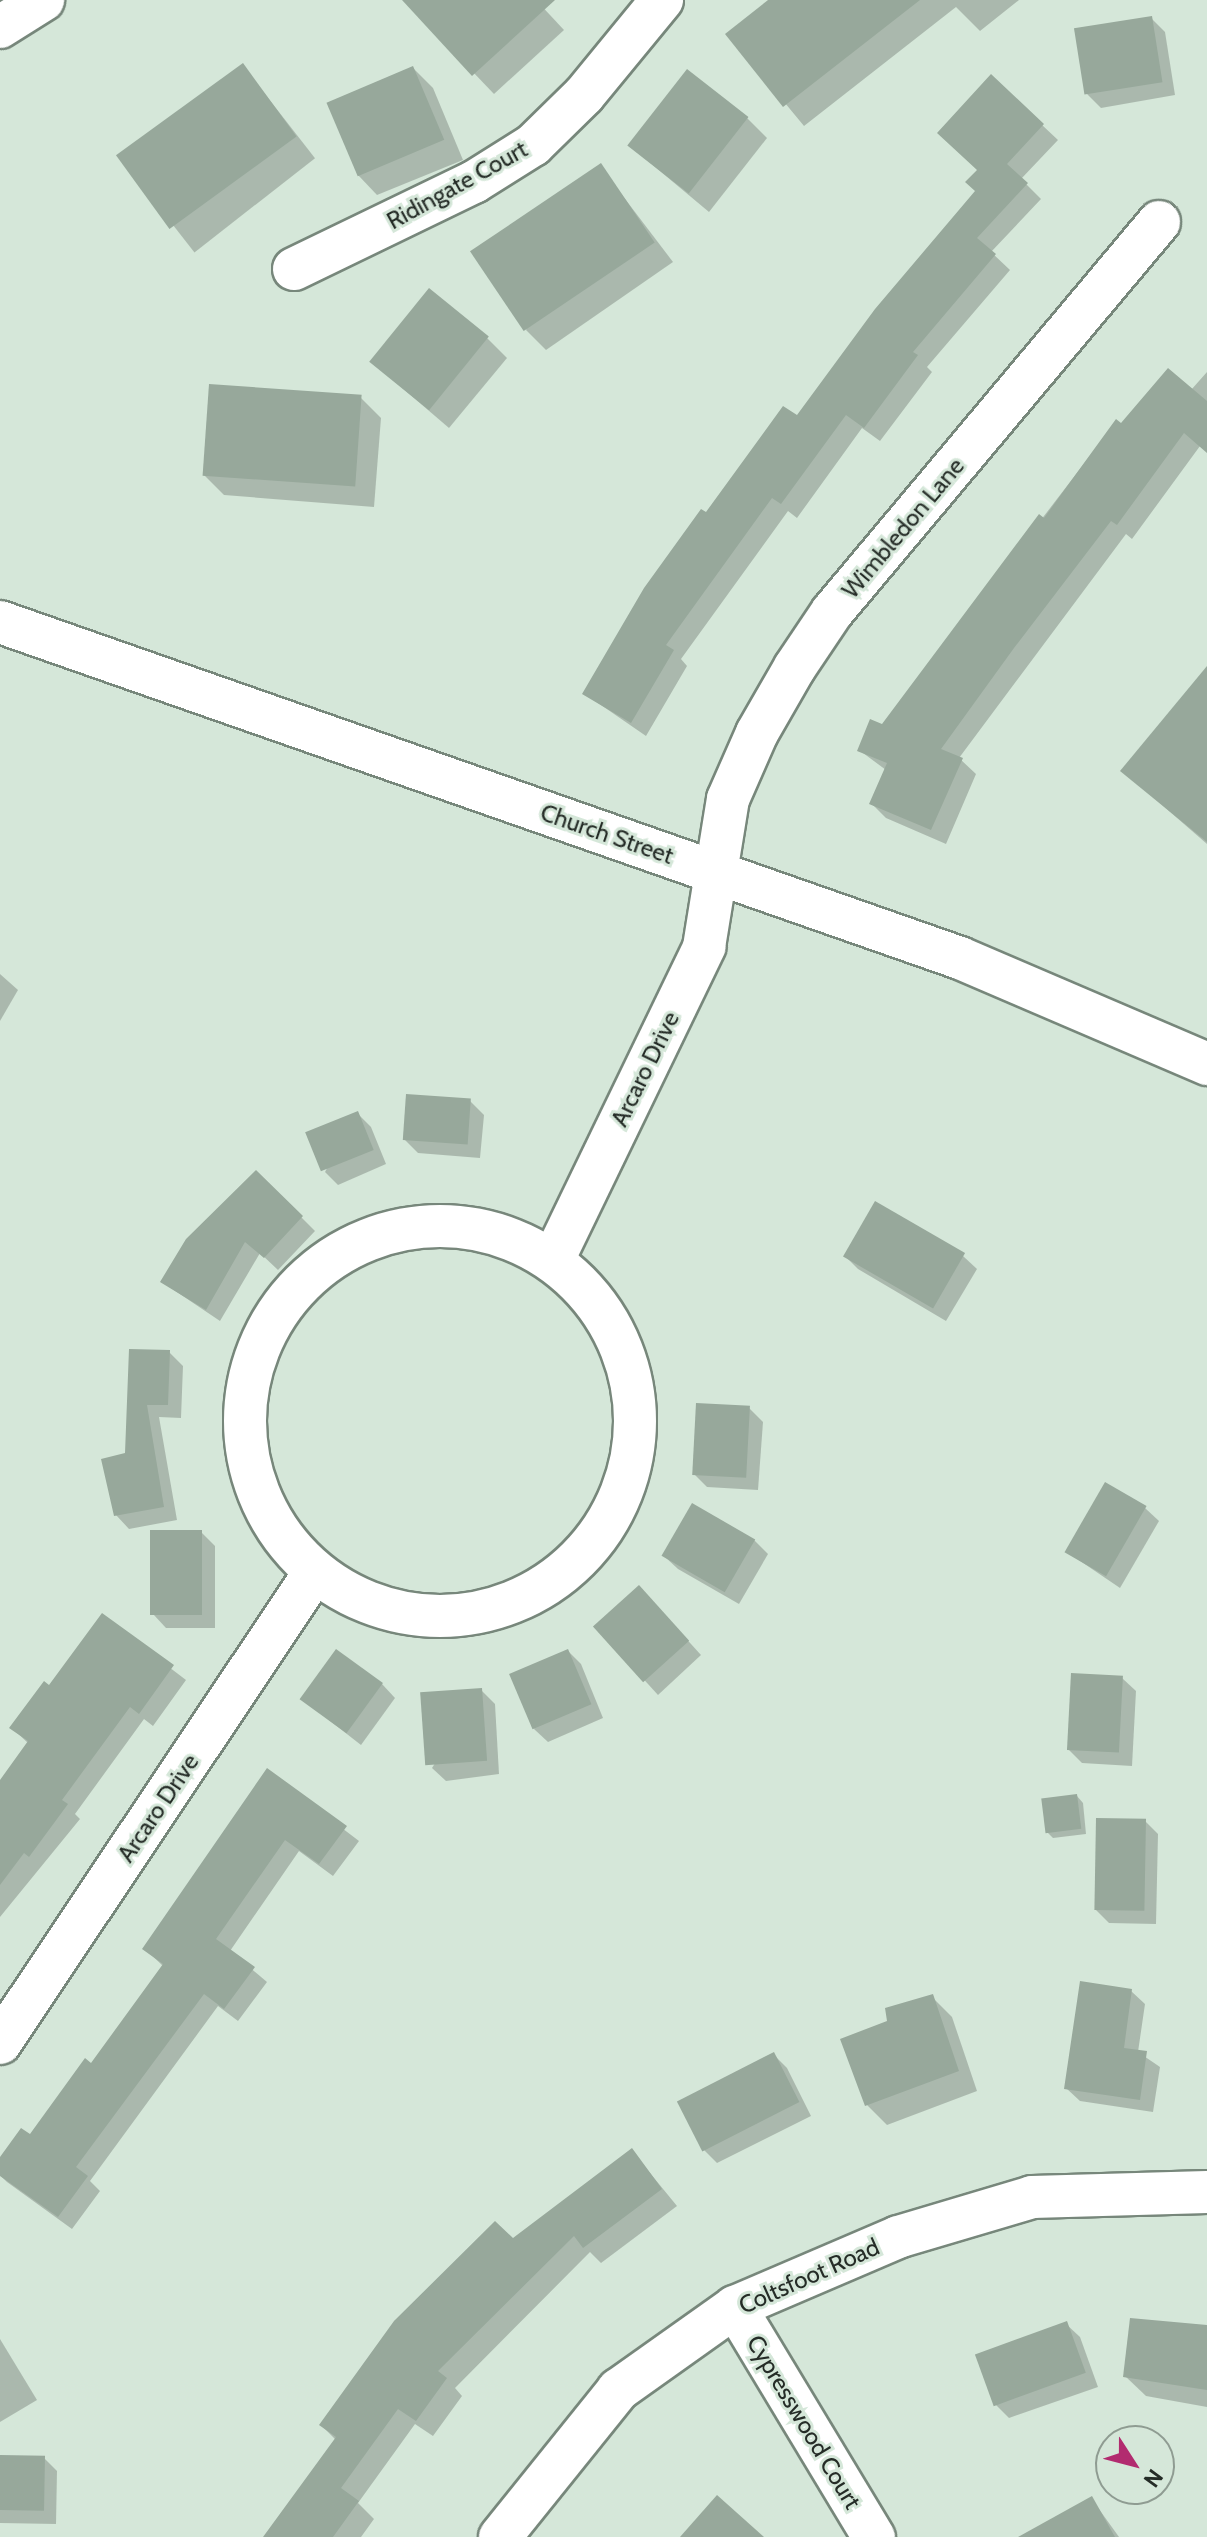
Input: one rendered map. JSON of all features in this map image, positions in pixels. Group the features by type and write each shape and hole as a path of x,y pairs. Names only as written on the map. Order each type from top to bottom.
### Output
{"street":[{"path":"0,27 43,0"},
{"name":"Ridingate Court","path":"294,269 474,182 533,145 584,95 641,7"},
{"name":"Wimbledon Lane","path":"717,872 728,799 757,733 802,656 832,612 1159,222"},
{"name":"Church Street","path":"0,622 974,963 1207,1064"},
{"name":"Arcaro Drive","path":"553,1260 704,947 717,872"},
{"path":"427,1225 494,1231 553,1260 598,1303 627,1360 637,1422 626,1484 596,1539 550,1583 493,1610 431,1617 369,1604 315,1572 272,1522 248,1460 246,1393 266,1330 307,1277 351,1248 427,1225"},
{"name":"Arcaro Drive","path":"0,2043 315,1572"},
{"name":"Coltsfoot Road","path":"500,2537 618,2390 735,2307 898,2237 1032,2197 1207,2192"},
{"name":"Cypresswood Court","path":"735,2307 874,2537"}],"building":[{"path":"402,0 555,0 472,76"},
{"path":"768,0 920,0 783,107 725,34"},
{"path":"1152,16 1162,82 1084,95 1074,28"},
{"path":"243,63 296,137 169,229 116,155"},
{"path":"413,66 444,140 358,176 326,103"},
{"path":"687,69 748,117 689,193 627,145"},
{"path":"991,74 1044,124 1007,164 1028,183 977,238 996,254 913,352 918,355 864,428 846,415 781,504 772,498 666,645 674,650 631,723 582,694 644,588 701,509 706,512 783,406 797,415 875,309 975,191 965,182 977,170 937,133"},
{"path":"601,163 655,243 524,331 470,251"},
{"path":"429,288 489,336 429,410 369,362"},
{"path":"1168,368 1207,401 1207,453 1184,433 1117,525 1111,521 1014,648 941,749 963,758 931,830 869,804 887,763 857,751 870,719 882,724 1039,514 1044,518 1116,419 1121,423"},
{"path":"209,384 362,395 355,486 203,476"},
{"path":"1207,666 1207,842 1120,771"},
{"path":"406,1094 471,1099 468,1144 403,1140"},
{"path":"358,1111 374,1150 321,1171 305,1132"},
{"path":"256,1170 303,1216 264,1258 245,1242 206,1310 160,1282 186,1239"},
{"path":"875,1201 965,1253 933,1308 843,1256"},
{"path":"129,1349 170,1350 168,1405 147,1405 164,1507 114,1516 101,1459 125,1453"},
{"path":"696,1403 750,1406 746,1478 692,1475"},
{"path":"1105,1482 1147,1506 1106,1576 1064,1552"},
{"path":"692,1503 755,1540 725,1592 662,1556"},
{"path":"150,1530 202,1530 202,1615 150,1615"},
{"path":"639,1585 689,1641 643,1682 593,1626"},
{"path":"102,1613 174,1665 139,1714 130,1707 62,1800 68,1804 29,1857 24,1853 0,1885 0,1780 28,1741 9,1728 44,1681 49,1685"},
{"path":"336,1649 383,1683 346,1733 300,1699"},
{"path":"568,1649 591,1704 533,1729 509,1674"},
{"path":"1071,1673 1123,1676 1119,1753 1067,1750"},
{"path":"482,1688 487,1761 425,1765 420,1692"},
{"path":"267,1768 347,1826 319,1864 285,1840 216,1939 255,1967 224,2009 204,1994 76,2167 88,2176 58,2217 0,2176 0,2157 21,2128 30,2134 85,2058 91,2063 163,1964 142,1949"},
{"path":"1077,1794 1081,1829 1046,1833 1041,1798"},
{"path":"1096,1818 1146,1819 1144,1911 1094,1910"},
{"path":"1080,1981 1132,1989 1124,2048 1147,2051 1140,2100 1064,2089"},
{"path":"933,1994 959,2071 865,2106 840,2039 887,2021 885,2008"},
{"path":"774,2052 799,2102 702,2151 677,2101"},
{"path":"632,2148 662,2189 583,2248 574,2236 438,2371 447,2378 416,2421 398,2409 341,2488 359,2501 333,2537 263,2537 336,2437 319,2425 394,2321 495,2221 513,2238"},
{"path":"1130,2318 1207,2325 1207,2390 1123,2377"},
{"path":"1067,2321 1086,2373 994,2406 975,2355"},
{"path":"0,2455 45,2456 44,2511 0,2510"},
{"path":"717,2495 764,2537 680,2537"},
{"path":"1092,2496 1115,2537 1018,2537"}]}
